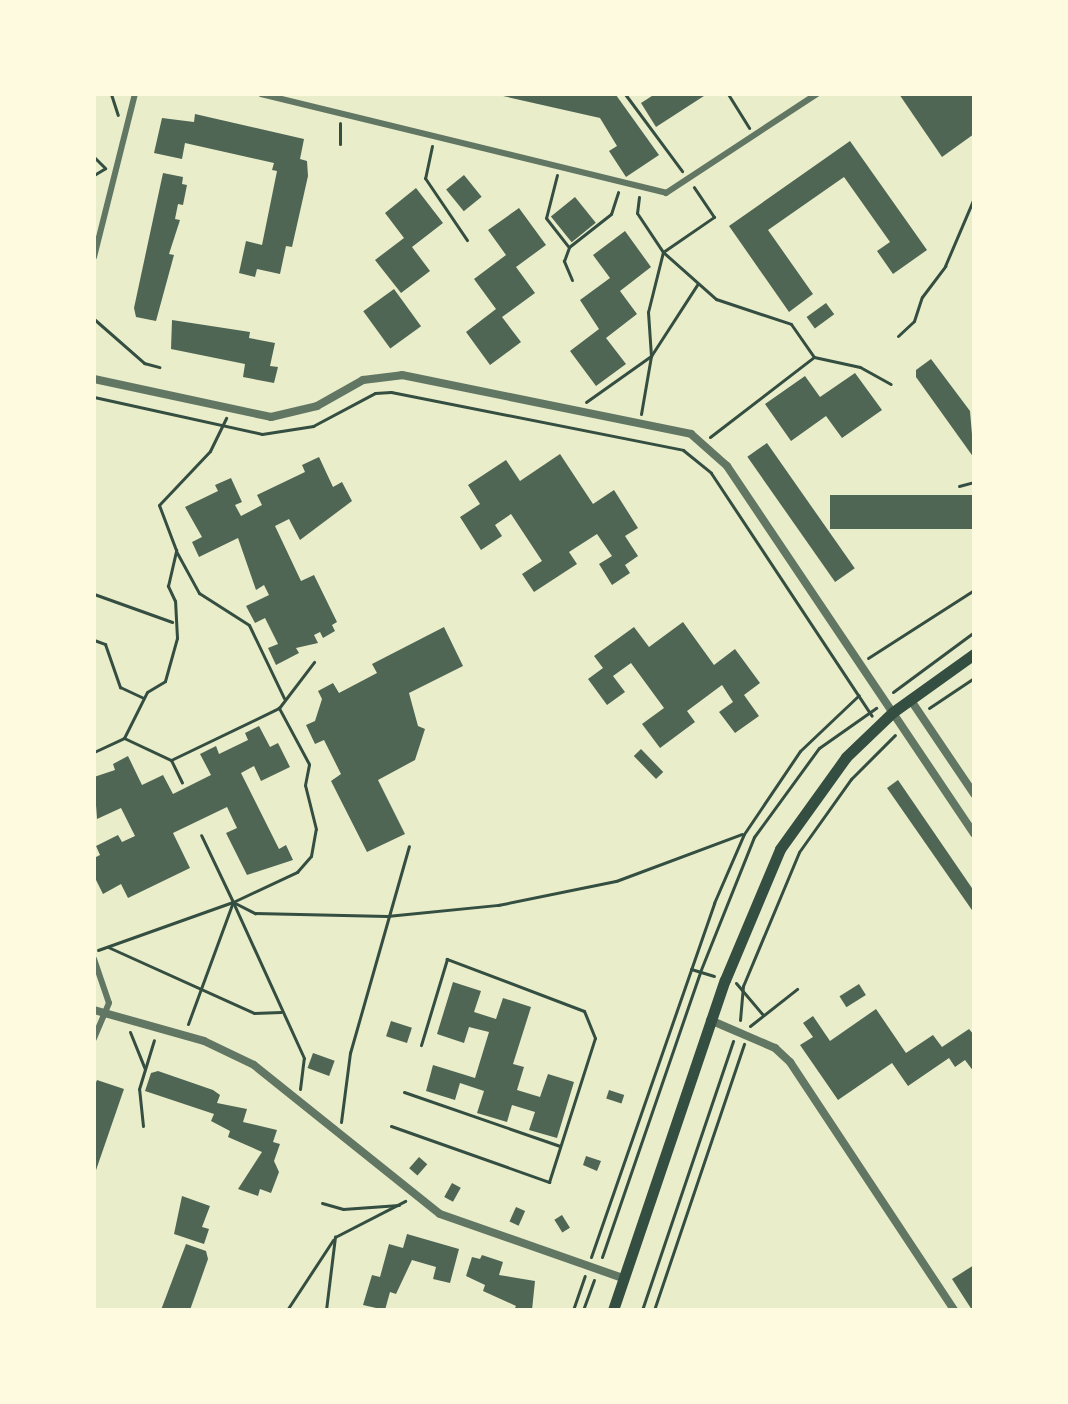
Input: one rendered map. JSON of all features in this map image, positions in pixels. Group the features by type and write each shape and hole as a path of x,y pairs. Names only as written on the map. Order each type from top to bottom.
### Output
{"main road":[{"path":"613,1310 710,1020 754,902 780,849 822,785 880,725 910,699 974,654"}],"street":[{"path":"94,257 135,94"},
{"path":"261,94 666,193 817,94"},
{"path":"94,379 228,411 271,417 297,413 384,374 640,421 704,441 727,466 974,834"},
{"path":"910,699 974,794"},
{"path":"94,959 109,1003 94,1039"},
{"path":"94,1010 184,1035 254,1065 340,1130 414,1194 451,1218 623,1278"},
{"path":"710,1020 737,1030 749,1030 790,1062 954,1310"}],"path":[{"path":"728,94 754,135"},
{"path":"339,113 340,144"},
{"path":"434,137 425,178 467,240"},
{"path":"94,157 105,168"},
{"path":"558,167 546,218 569,247"},
{"path":"572,280 564,261 569,247 611,214 620,182"},
{"path":"641,187 637,213 663,252 698,283 739,310 791,324 814,357 860,367 891,384"},
{"path":"898,336 910,327 922,297 945,266 974,198"},
{"path":"640,421 651,356 648,312 663,252"},
{"path":"576,408 651,356 698,283"},
{"path":"94,319 144,363 159,367"},
{"path":"704,441 814,357"},
{"path":"94,397 262,434 293,431 382,391 683,450 711,473 880,725"},
{"path":"228,411 224,426 210,451 159,505 174,547 199,593 249,625 285,699"},
{"path":"959,486 974,482"},
{"path":"94,752 124,738 144,698 165,681 177,638 172,622 175,601 168,586 174,547"},
{"path":"844,673 974,590"},
{"path":"94,594 172,622"},
{"path":"573,1310 593,1268 700,972 754,837 819,748 870,713 974,632"},
{"path":"94,640 105,644 120,687 144,698"},
{"path":"171,760 279,708 314,662"},
{"path":"921,715 974,678"},
{"path":"583,1310 593,1268 709,916 744,834 800,751 859,695"},
{"path":"94,951 233,902 297,872 311,856 316,829 305,785 309,764 279,708"},
{"path":"749,1030 738,1018 743,986 777,896 818,822 903,728"},
{"path":"124,738 171,760 182,783"},
{"path":"233,902 255,913 387,916 498,905 616,881 744,834"},
{"path":"201,835 304,1058 299,1097"},
{"path":"340,1130 350,1053 409,846"},
{"path":"184,1035 233,902"},
{"path":"108,947 254,1013 283,1012"},
{"path":"391,1126 549,1182 595,1038 584,1011 447,959 421,1045"},
{"path":"743,986 763,1015"},
{"path":"654,1310 749,1030 797,989"},
{"path":"125,1019 145,1069"},
{"path":"143,1126 139,1089 158,1027"},
{"path":"642,1310 737,1030"},
{"path":"404,1092 560,1146"},
{"path":"287,1310 335,1237 399,1205 414,1194"},
{"path":"322,1203 343,1209 399,1205"},
{"path":"326,1310 335,1237"}],"building":[{"path":"494,94 616,95 659,155 626,177 609,151 617,146 600,118"},
{"path":"655,94 707,94 656,127 641,103"},
{"path":"899,94 974,94 974,134 942,157"},
{"path":"195,114 304,139 300,159 307,161 308,176 292,247 286,246 280,274 257,269 255,277 239,273 246,241 262,245 277,171 272,170 274,163 185,143 182,159 154,153 162,118 194,122"},
{"path":"850,141 927,250 893,274 877,251 890,242 844,177 768,230 813,294 789,312 729,226"},
{"path":"163,173 183,177 182,184 187,185 183,205 178,204 175,219 180,220 169,254 174,255 156,321 136,317 134,308"},
{"path":"464,175 482,197 464,211 446,189"},
{"path":"416,188 443,223 412,247 430,271 401,293 375,260 404,238 385,213"},
{"path":"575,197 596,223 572,242 551,217"},
{"path":"519,208 546,245 516,267 535,293 502,317 521,342 490,365 466,332 496,309 474,279 506,255 488,230"},
{"path":"625,231 651,267 620,291 637,314 606,338 626,364 596,386 570,351 599,329 580,300 610,278 593,255"},
{"path":"394,289 421,326 390,349 363,311"},
{"path":"826,303 834,314 815,328 807,317"},
{"path":"172,320 250,332 249,338 275,343 270,366 278,367 274,383 243,377 245,364 171,349"},
{"path":"931,359 970,411 974,458 916,377 916,370"},
{"path":"855,373 882,410 842,438 826,416 791,441 765,404 805,376 820,397"},
{"path":"767,443 855,568 835,582 747,457"},
{"path":"560,454 593,504 614,490 638,528 625,536 638,556 625,565 630,573 612,585 599,564 612,556 597,534 569,552 577,564 534,592 522,574 542,561 511,514 495,525 502,536 481,550 460,517 480,504 468,485 506,460 520,481"},
{"path":"319,457 333,487 342,482 352,501 300,540 289,519 275,526 301,581 314,575 337,622 332,625 335,631 323,638 320,632 314,635 318,643 296,648 299,653 276,665 268,648 278,644 265,618 255,623 246,606 269,595 264,585 256,590 238,538 199,557 192,542 202,537 185,507 218,491 215,485 231,478 242,502 235,505 241,516 262,505 257,495 305,472 302,465"},
{"path":"830,495 974,495 974,529 830,529"},
{"path":"683,622 714,665 735,649 760,683 744,695 759,716 735,733 719,712 733,702 722,685 687,711 695,722 660,748 642,724 664,708 631,663 613,676 625,692 607,705 588,679 603,668 594,656 634,627 649,647"},
{"path":"444,627 463,666 409,693 418,726 425,729 415,760 378,780 405,834 367,852 331,781 341,774 324,740 315,744 306,725 315,721 322,699 318,691 333,683 339,693 377,673 372,664"},
{"path":"259,726 270,747 278,743 290,767 261,781 254,766 241,773 279,849 286,845 293,860 247,875 226,833 237,828 227,807 173,833 190,868 128,898 121,884 103,894 94,876 94,858 100,855 96,846 118,835 122,842 135,836 121,808 97,819 94,777 115,770 113,764 128,756 142,785 163,775 173,794 211,775 200,754 216,746 219,754 248,740 245,733"},
{"path":"641,749 663,772 656,779 634,756"},
{"path":"898,780 974,891 974,913 887,788"},
{"path":"453,982 481,991 474,1012 496,1019 503,998 531,1007 513,1064 524,1067 517,1090 540,1097 548,1074 574,1082 557,1138 529,1130 535,1112 512,1105 507,1122 477,1113 484,1091 460,1083 455,1100 426,1091 433,1065 475,1078 489,1032 469,1027 464,1043 437,1034"},
{"path":"859,984 866,995 846,1007 839,996"},
{"path":"876,1009 906,1053 933,1035 942,1047 969,1029 974,1035 974,1072 965,1060 955,1067 949,1058 908,1086 892,1063 838,1100 800,1045 813,1037 803,1023 813,1016 830,1041"},
{"path":"391,1021 412,1028 407,1043 386,1036"},
{"path":"313,1053 335,1061 329,1076 308,1068"},
{"path":"158,1071 213,1090 220,1095 217,1103 247,1109 243,1122 277,1130 273,1142 280,1144 274,1161 279,1172 271,1193 260,1189 258,1196 238,1189 262,1152 228,1137 230,1131 211,1121 214,1114 145,1091 151,1073"},
{"path":"97,1080 124,1089 94,1176 94,1087"},
{"path":"609,1090 624,1095 621,1104 606,1099"},
{"path":"586,1156 601,1161 597,1171 583,1165"},
{"path":"419,1157 427,1164 417,1176 409,1168"},
{"path":"452,1183 461,1188 453,1202 444,1197"},
{"path":"182,1196 210,1206 202,1227 209,1229 204,1244 174,1234"},
{"path":"516,1207 525,1211 519,1226 509,1222"},
{"path":"562,1215 570,1228 562,1232 554,1220"},
{"path":"407,1234 459,1249 450,1283 433,1279 436,1267 412,1260 396,1294 390,1292 385,1310 363,1305 372,1275 380,1277 389,1244 403,1248"},
{"path":"186,1244 206,1251 208,1259 190,1310 161,1310"},
{"path":"482,1255 503,1262 499,1275 535,1281 532,1310 514,1310 516,1306 483,1291 485,1285 466,1276 472,1257 480,1259"},
{"path":"974,1265 974,1310 972,1310 952,1279"}]}
